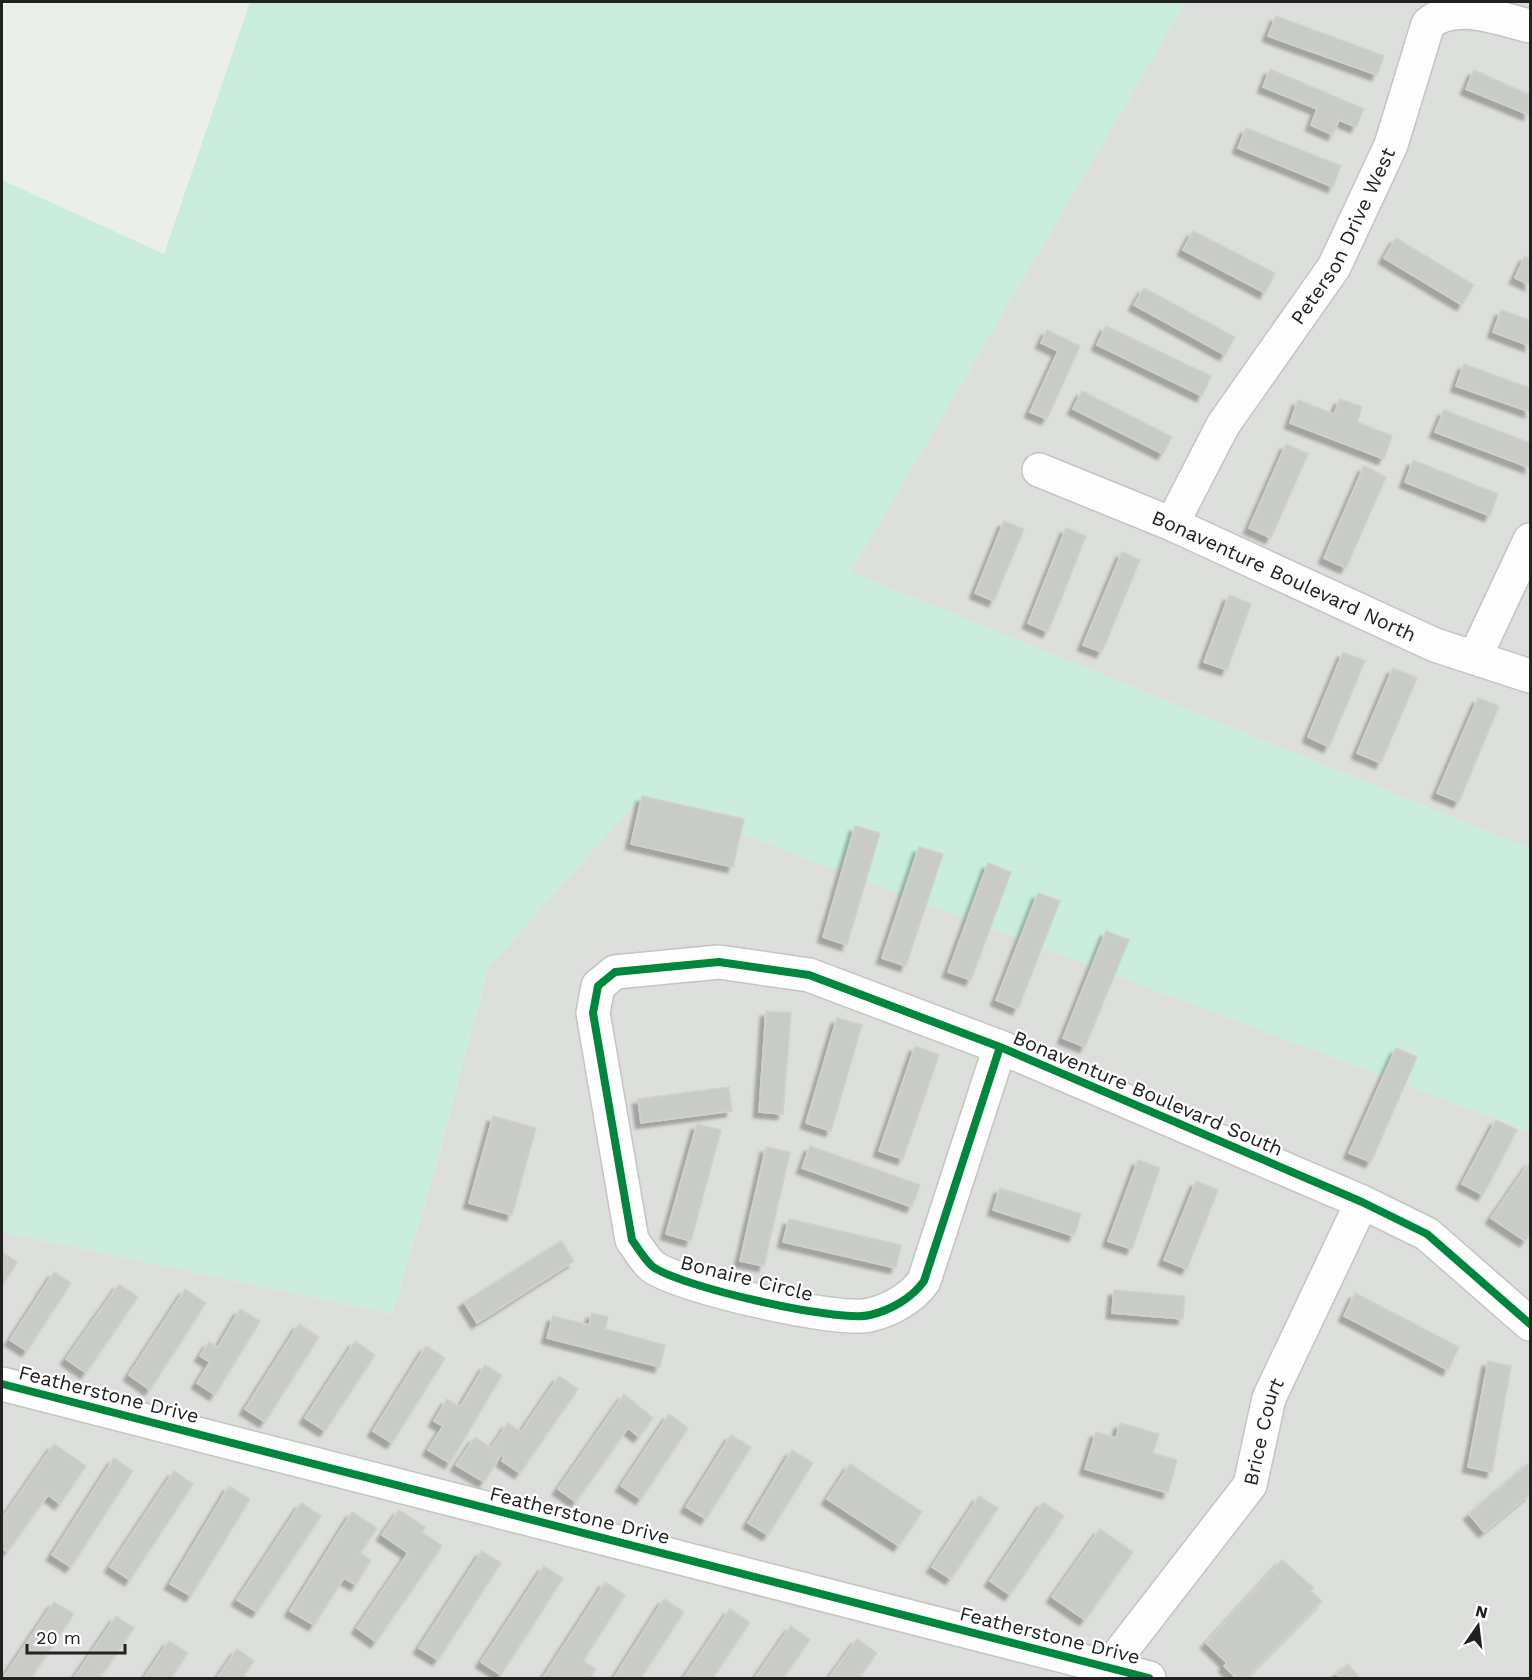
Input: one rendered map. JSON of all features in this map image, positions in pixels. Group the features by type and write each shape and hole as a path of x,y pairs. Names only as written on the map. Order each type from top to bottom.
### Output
{"street":[{"name":"Peterson Drive West","path":"1172,524 1223,425 1334,267 1391,145 1428,24 1438,15 1463,11 1530,26"},
{"name":"Bonaventure Boulevard North","path":"1039,470 1172,524 1435,645 1530,676"},
{"path":"1475,657 1530,540"},
{"name":"Bonaire Circle","path":"720,962 615,972 598,986 593,1013 632,1240 651,1265 674,1279 812,1313 870,1315 913,1296 924,1281 1000,1047"},
{"name":"Bonaventure Boulevard South","path":"720,962 809,975 1000,1047 1362,1202 1427,1234 1530,1324"},
{"name":"Brice Court","path":"1108,1667 1250,1485 1269,1398 1362,1202"},
{"name":"Featherstone Drive","path":"2,1384 1149,1678"}],"shaded area":[{"path":"1186,2 1530,2 1530,849 851,572"},
{"path":"642,796 1530,1132 1530,1678 2,1678 2,1232 392,1314 433,1177 488,968"}],"green space":[{"path":"250,2 1186,2 851,572 1530,849 1530,1132 642,797 488,968 433,1177 392,1314 2,1232 2,180 164,254"}],"building":[{"path":"1276,16 1384,56 1377,75 1268,36"},
{"path":"1270,69 1364,109 1356,127 1339,120 1333,135 1311,125 1317,109 1263,87"},
{"path":"1474,70 1530,95 1529,115 1466,89"},
{"path":"1246,128 1341,166 1333,187 1238,148"},
{"path":"1193,231 1275,273 1265,293 1183,250"},
{"path":"1396,238 1474,285 1462,305 1384,258"},
{"path":"1525,256 1530,259 1530,285 1515,278"},
{"path":"1144,288 1235,337 1225,355 1134,305"},
{"path":"1501,310 1530,320 1530,346 1493,332"},
{"path":"1106,326 1211,376 1202,396 1097,345"},
{"path":"1047,330 1080,346 1047,419 1030,412 1058,351 1041,343"},
{"path":"1464,364 1530,388 1530,412 1456,386"},
{"path":"1082,391 1172,437 1163,454 1073,409"},
{"path":"1340,399 1362,407 1357,422 1392,436 1384,459 1290,423 1298,400 1334,414"},
{"path":"1444,410 1530,443 1530,468 1435,432"},
{"path":"1286,444 1308,454 1271,538 1249,528"},
{"path":"1413,460 1498,494 1490,516 1405,482"},
{"path":"1364,466 1386,477 1346,568 1324,558"},
{"path":"1004,521 1024,529 994,601 975,593"},
{"path":"1066,528 1086,536 1048,632 1028,623"},
{"path":"1122,552 1140,560 1102,652 1083,645"},
{"path":"1229,595 1251,604 1227,670 1204,662"},
{"path":"1343,652 1365,661 1329,747 1308,737"},
{"path":"1393,668 1417,678 1381,763 1357,753"},
{"path":"1478,698 1499,706 1459,802 1437,793"},
{"path":"642,796 744,819 733,867 631,844"},
{"path":"855,826 880,833 847,945 823,937"},
{"path":"919,847 943,854 906,966 882,958"},
{"path":"988,863 1011,872 971,980 948,972"},
{"path":"1038,893 1060,901 1018,1009 996,1000"},
{"path":"1106,931 1129,940 1085,1047 1063,1038"},
{"path":"766,1011 791,1013 783,1114 759,1112"},
{"path":"837,1018 862,1025 831,1131 806,1123"},
{"path":"915,1046 939,1055 903,1159 879,1151"},
{"path":"1396,1048 1417,1057 1371,1162 1349,1153"},
{"path":"729,1087 732,1111 641,1123 638,1099"},
{"path":"493,1116 536,1128 512,1215 469,1203"},
{"path":"1496,1120 1517,1130 1483,1195 1462,1184"},
{"path":"697,1124 721,1130 691,1241 666,1234"},
{"path":"810,1146 920,1185 912,1207 802,1168"},
{"path":"766,1147 790,1152 764,1266 740,1261"},
{"path":"1138,1160 1160,1168 1132,1249 1108,1241"},
{"path":"1530,1162 1530,1234 1525,1241 1491,1218"},
{"path":"1196,1181 1218,1190 1187,1269 1164,1260"},
{"path":"1000,1188 1081,1214 1074,1236 993,1210"},
{"path":"789,1219 901,1245 896,1268 783,1242"},
{"path":"561,1241 574,1261 477,1323 464,1302"},
{"path":"2,1252 17,1262 2,1286"},
{"path":"54,1272 71,1283 27,1351 10,1340"},
{"path":"119,1284 138,1297 86,1373 66,1359"},
{"path":"185,1289 206,1303 150,1390 129,1375"},
{"path":"1114,1290 1185,1296 1183,1319 1112,1313"},
{"path":"1355,1293 1459,1347 1448,1370 1344,1316"},
{"path":"240,1309 260,1321 215,1395 197,1383 210,1362 200,1356 209,1342 218,1347"},
{"path":"592,1313 608,1317 605,1329 665,1345 660,1367 547,1338 553,1316 589,1325"},
{"path":"299,1324 319,1337 265,1422 245,1409"},
{"path":"355,1341 375,1355 325,1431 305,1418"},
{"path":"426,1346 445,1358 392,1443 373,1431"},
{"path":"1488,1361 1511,1366 1492,1472 1468,1467"},
{"path":"485,1365 502,1375 450,1463 428,1450 443,1426 434,1421 447,1399 460,1407"},
{"path":"559,1376 578,1389 520,1473 502,1461 504,1457 501,1455 484,1482 456,1465 475,1437 491,1448 508,1423 521,1432"},
{"path":"624,1394 653,1418 639,1437 628,1428 576,1502 558,1489"},
{"path":"669,1414 688,1428 641,1499 621,1486"},
{"path":"1120,1423 1159,1434 1153,1453 1177,1460 1168,1493 1085,1469 1096,1432 1116,1438"},
{"path":"731,1435 751,1447 706,1519 686,1507"},
{"path":"54,1444 86,1466 60,1504 48,1495 7,1552 2,1548 2,1519"},
{"path":"792,1450 813,1463 768,1535 748,1523"},
{"path":"114,1458 133,1471 71,1567 52,1555"},
{"path":"1530,1462 1530,1494 1484,1532 1469,1514"},
{"path":"850,1464 922,1512 899,1546 827,1499"},
{"path":"174,1471 193,1484 130,1580 110,1567"},
{"path":"229,1486 250,1499 191,1596 170,1584"},
{"path":"979,1496 998,1508 951,1579 932,1567"},
{"path":"1043,1502 1064,1516 1010,1595 990,1581"},
{"path":"301,1503 321,1516 257,1612 237,1600"},
{"path":"399,1510 425,1527 422,1532 442,1546 376,1642 357,1628 408,1553 382,1535"},
{"path":"352,1512 377,1528 360,1553 371,1560 356,1585 344,1578 314,1625 290,1611"},
{"path":"1100,1529 1133,1552 1085,1620 1052,1597"},
{"path":"482,1551 501,1563 438,1660 419,1648"},
{"path":"1282,1560 1314,1588 1311,1591 1322,1601 1246,1678 1236,1678 1224,1666 1227,1663 1206,1643"},
{"path":"544,1566 563,1578 501,1675 481,1662"},
{"path":"605,1582 625,1595 583,1661 596,1669 590,1678 543,1678"},
{"path":"664,1599 684,1612 641,1678 614,1678"},
{"path":"54,1602 74,1614 31,1678 3,1678"},
{"path":"730,1609 750,1622 713,1678 684,1678"},
{"path":"116,1616 134,1628 100,1678 74,1678"},
{"path":"791,1626 810,1640 783,1678 755,1678"},
{"path":"857,1639 877,1653 859,1678 829,1678"},
{"path":"169,1641 188,1653 171,1678 144,1678"},
{"path":"237,1649 254,1661 242,1678 217,1678"},
{"path":"1348,1664 1360,1678 1340,1678 1336,1674"}],"cycle path":[{"path":"1000,1047 924,1281 913,1293 893,1307 870,1315 852,1316 826,1314 758,1301 667,1274 652,1266 632,1240 593,1013 598,986 615,972 719,962 809,975 1000,1047 1362,1202 1427,1234 1530,1324"},
{"path":"2,1384 1149,1678"}]}
